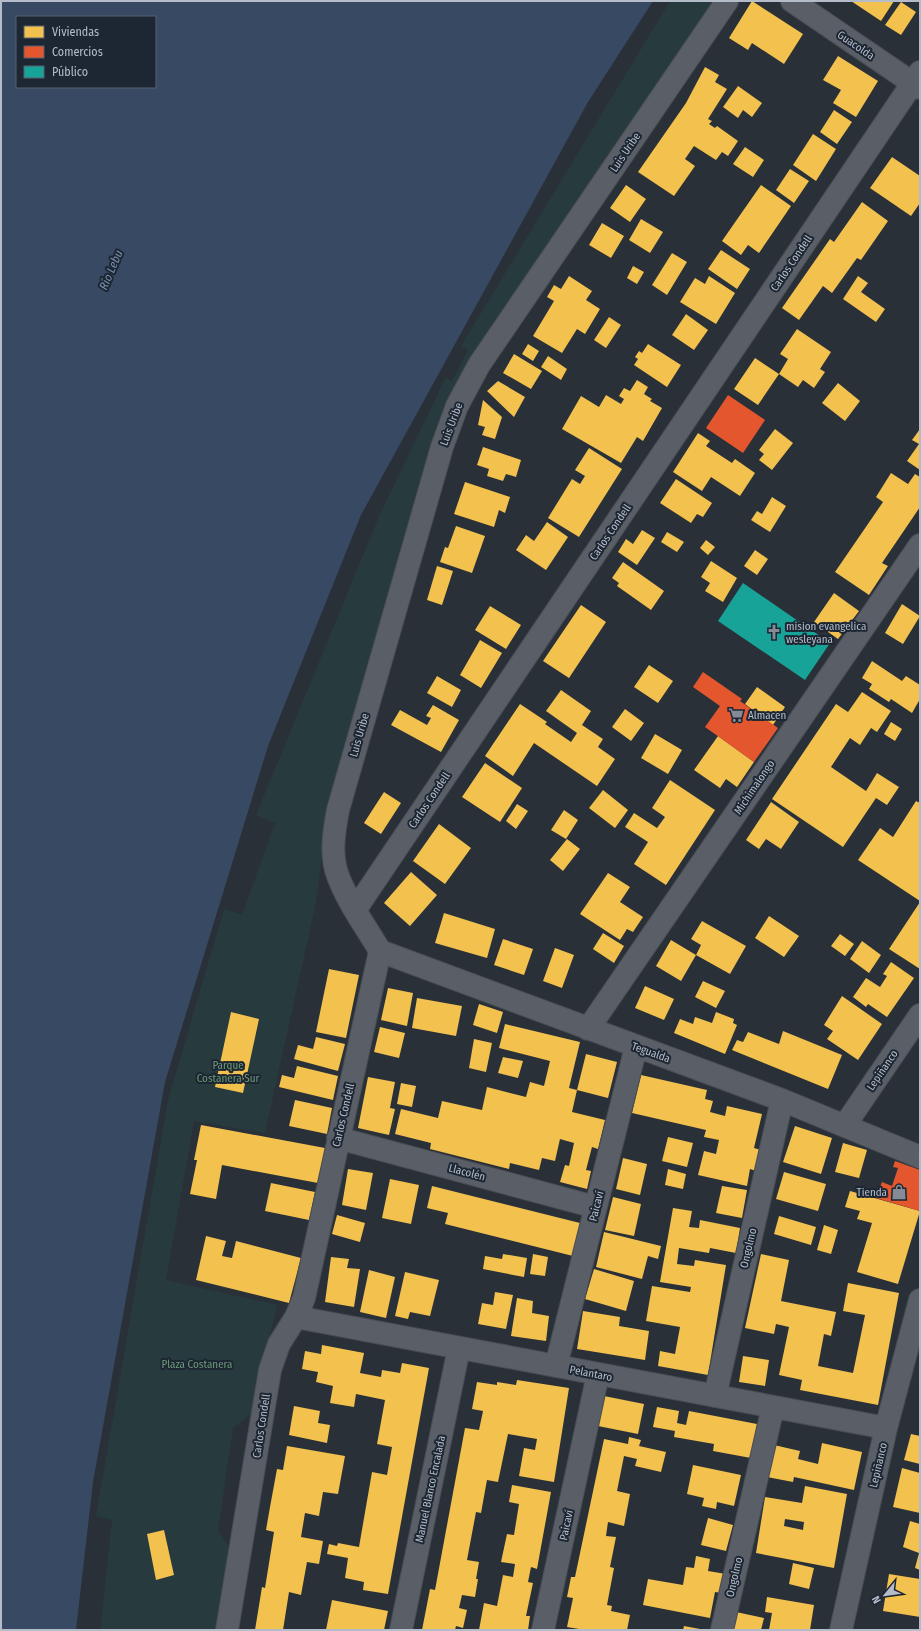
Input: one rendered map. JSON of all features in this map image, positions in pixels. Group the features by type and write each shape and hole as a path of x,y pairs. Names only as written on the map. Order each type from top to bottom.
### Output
{"street":[{"name":"Luis Uribe","path":"355,910 338,875 336,866 334,841 338,810 442,447 457,406 480,365 727,1"},
{"name":"Guacolda","path":"792,1 917,81"},
{"name":"Carlos Condell","path":"355,910 917,81"},
{"name":"Michimalongo","path":"588,1029 920,545"},
{"path":"355,910 380,951"},
{"name":"Carlos Condell","path":"227,1630 270,1370 279,1344 296,1317 304,1298 380,951"},
{"name":"Tegualda","path":"380,951 782,1100 920,1157"},
{"name":"Lepiñanco","path":"845,1126 920,1014"},
{"name":"Paicaví","path":"556,1366 636,1046"},
{"name":"Ongolmo","path":"715,1396 782,1100"},
{"name":"Llacolén","path":"338,1138 595,1207"},
{"name":"Lepiñanco","path":"841,1630 886,1428 920,1300"},
{"name":"Pelantaro","path":"296,1317 886,1428"},
{"name":"Manuel Blanco Encalada","path":"401,1630 459,1348"},
{"name":"Paicaví","path":"543,1630 598,1374"},
{"name":"Ongolmo","path":"722,1630 773,1407"}],"green space":[{"path":"670,1 716,1 465,379 346,754 322,856 315,908 265,1133 194,1121 166,1280 277,1305 252,1413 233,1428 218,1530 231,1550 217,1630 100,1630 112,1520 96,1516 168,1100 224,909 242,915 275,823 256,815 380,514 446,377 452,381 468,350 461,346"}],"water":[{"name":"Río Lebu","path":"1,1 653,1 588,102 361,515 268,746 165,1082 93,1482 76,1630 1,1630"}],"building: Viviendas":[{"path":"752,1 803,34 784,64 752,43 748,50 729,38"},
{"path":"851,1 894,1 881,21"},
{"path":"901,2 916,12 901,35 885,25"},
{"path":"838,56 878,81 856,117 833,103 841,90 823,80"},
{"path":"705,67 719,75 715,82 727,89 708,119 712,121 709,124 715,128 717,126 738,141 728,156 722,152 716,160 694,146 685,159 695,166 674,196 638,172 686,103"},
{"path":"738,86 762,103 752,117 743,110 738,118 723,107"},
{"path":"834,110 852,122 837,144 820,132"},
{"path":"813,134 836,149 816,181 793,165"},
{"path":"745,147 764,160 753,177 733,164"},
{"path":"892,157 920,176 920,203 911,216 870,188"},
{"path":"790,169 809,181 794,203 776,190"},
{"path":"626,185 646,199 630,222 610,208"},
{"path":"761,185 791,206 759,253 748,245 741,255 722,241"},
{"path":"862,202 888,221 861,260 857,258 832,293 823,286 799,320 782,308 830,239 834,242"},
{"path":"641,219 663,232 650,253 629,240"},
{"path":"602,223 624,236 611,258 589,245"},
{"path":"721,250 750,269 737,289 708,269"},
{"path":"672,253 687,262 667,295 652,285"},
{"path":"633,266 644,272 637,284 627,278"},
{"path":"569,276 592,291 586,300 600,309 585,334 577,329 562,353 533,336 554,301 547,297 554,285 561,289"},
{"path":"709,276 735,293 716,324 680,302 695,278 705,284"},
{"path":"858,276 868,283 861,292 885,309 876,322 843,299"},
{"path":"686,314 708,330 694,350 672,335"},
{"path":"609,317 621,325 606,348 594,340"},
{"path":"797,329 831,352 820,369 825,372 814,388 803,380 798,387 779,374 788,359 780,354"},
{"path":"528,344 539,351 533,361 522,354"},
{"path":"648,344 681,365 667,387 634,365 638,359 635,357 639,351 642,353"},
{"path":"514,354 542,371 531,389 503,373"},
{"path":"548,356 567,369 561,380 541,367"},
{"path":"755,358 779,374 758,405 734,389"},
{"path":"637,380 648,387 644,394 652,399 650,401 662,408 643,441 637,437 621,463 562,429 581,396 599,407 606,395 621,404 624,399 619,396 624,388 630,391"},
{"path":"498,381 525,397 514,417 487,391"},
{"path":"838,383 860,401 845,421 822,403"},
{"path":"483,400 502,417 495,439 482,435 485,427 478,425"},
{"path":"775,429 793,443 772,470 759,460 764,454 759,450"},
{"path":"920,429 920,470 907,461 919,444 912,440"},
{"path":"698,433 710,441 706,446 732,463 735,459 755,473 740,496 711,477 702,491 673,472"},
{"path":"483,447 521,460 516,477 506,474 503,481 487,476 489,469 477,465"},
{"path":"589,448 622,469 579,537 548,518 572,479 580,484 585,476 575,470"},
{"path":"891,473 908,484 915,474 920,477 920,507 882,563 888,566 869,595 835,572 883,502 876,497"},
{"path":"676,479 712,503 703,517 697,514 691,523 660,503"},
{"path":"465,482 510,497 505,513 499,510 494,527 454,514"},
{"path":"772,497 786,506 770,532 751,520 757,511 762,514"},
{"path":"547,522 568,537 546,570 516,550 526,535 534,541"},
{"path":"456,526 485,536 472,573 440,562 445,547 448,548"},
{"path":"642,530 655,538 637,565 618,552 626,539 633,544"},
{"path":"667,532 684,542 677,552 661,542"},
{"path":"706,540 715,547 708,555 700,548"},
{"path":"755,550 768,559 757,575 744,566"},
{"path":"711,561 737,578 723,602 705,591 710,583 701,577"},
{"path":"623,562 664,591 651,610 617,586 619,583 612,578"},
{"path":"437,566 453,571 442,605 427,600"},
{"path":"834,593 859,611 838,639 814,622"},
{"path":"902,604 920,616 903,644 885,633"},
{"path":"581,605 606,622 569,678 543,661"},
{"path":"490,606 521,625 506,649 475,630"},
{"path":"480,640 502,653 481,688 460,675"},
{"path":"872,661 902,681 906,676 920,685 920,699 912,713 891,699 889,702 869,689 872,684 862,678"},
{"path":"649,665 673,681 658,703 634,687"},
{"path":"437,676 461,690 452,707 427,693"},
{"path":"757,687 785,707 773,725 745,704"},
{"path":"561,690 591,711 582,725 603,739 598,747 615,759 597,786 534,743 513,776 485,756 520,704 547,722 545,724 571,742 577,733 546,711"},
{"path":"862,692 891,711 877,732 871,728 860,745 850,738 831,767 866,791 877,773 899,787 887,805 876,798 843,847 772,799 836,704 848,712"},
{"path":"433,705 459,720 441,752 391,725 400,710 427,725 431,718 426,716"},
{"path":"625,709 644,723 631,741 612,727"},
{"path":"891,722 902,729 895,741 884,734"},
{"path":"655,734 682,750 668,774 641,758"},
{"path":"718,736 754,762 737,787 726,779 720,788 694,770"},
{"path":"485,763 522,788 500,822 462,797"},
{"path":"670,780 715,810 666,885 634,864 648,842 625,827 634,813 657,828 665,817 652,808"},
{"path":"603,790 628,810 615,828 589,808"},
{"path":"384,792 401,803 381,834 364,823"},
{"path":"916,801 920,803 920,901 858,860 880,828 893,837"},
{"path":"771,802 799,822 781,849 766,839 759,849 746,840"},
{"path":"517,804 528,811 516,829 506,821"},
{"path":"564,810 578,820 566,839 551,830"},
{"path":"439,824 471,848 445,884 413,861"},
{"path":"567,839 580,849 563,871 550,860"},
{"path":"411,872 437,895 410,926 384,903"},
{"path":"608,873 630,887 620,902 643,917 633,932 627,929 620,940 580,914"},
{"path":"920,902 920,969 889,949"},
{"path":"444,913 495,929 487,958 435,943"},
{"path":"769,916 799,936 784,957 755,938"},
{"path":"702,921 746,946 730,974 696,955 701,945 691,939"},
{"path":"603,933 624,946 614,963 593,949"},
{"path":"840,934 854,944 845,956 831,946"},
{"path":"503,939 533,949 524,975 494,965"},
{"path":"671,940 696,955 681,981 656,966"},
{"path":"862,941 881,955 869,973 850,959"},
{"path":"555,948 574,955 562,988 543,981"},
{"path":"891,962 914,978 887,1017 868,1004 866,1007 853,997 866,978 880,987 887,976 883,974"},
{"path":"329,969 359,975 346,1038 316,1032"},
{"path":"703,981 725,991 716,1008 695,997"},
{"path":"645,986 674,999 664,1020 635,1008"},
{"path":"388,988 413,993 407,1026 381,1020"},
{"path":"842,996 882,1024 858,1060 827,1039 833,1031 824,1025"},
{"path":"417,998 462,1006 456,1036 412,1028"},
{"path":"479,1004 503,1012 497,1033 473,1025"},
{"path":"231,1012 259,1019 243,1093 215,1087"},
{"path":"716,1012 734,1019 733,1023 737,1025 725,1054 674,1033 680,1019 693,1024 695,1017 712,1023"},
{"path":"505,1024 580,1042 569,1088 577,1090 572,1112 605,1120 598,1149 592,1147 586,1170 591,1171 587,1189 560,1182 565,1165 569,1166 574,1143 560,1139 555,1161 542,1158 539,1170 510,1163 509,1169 430,1149 431,1143 395,1134 401,1109 438,1118 442,1101 482,1110 487,1087 526,1097 530,1082 544,1086 550,1061 499,1048"},
{"path":"380,1027 405,1033 399,1058 374,1052"},
{"path":"783,1031 842,1055 828,1089 732,1050 737,1040 743,1042 748,1032 779,1044"},
{"path":"316,1037 345,1044 338,1071 294,1059 298,1045 313,1049"},
{"path":"474,1039 492,1043 486,1072 469,1068"},
{"path":"586,1054 617,1062 608,1098 577,1090"},
{"path":"503,1057 523,1061 518,1078 498,1073"},
{"path":"297,1066 338,1076 333,1100 279,1087 282,1075 294,1078"},
{"path":"641,1075 707,1090 705,1099 713,1101 710,1112 725,1116 727,1106 762,1114 754,1148 761,1150 756,1171 750,1169 747,1186 698,1175 704,1151 716,1154 719,1140 704,1137 706,1130 632,1113"},
{"path":"368,1077 395,1082 390,1108 395,1109 389,1135 358,1128"},
{"path":"401,1083 416,1086 412,1107 397,1104"},
{"path":"295,1100 332,1108 327,1134 289,1126"},
{"path":"201,1125 325,1148 318,1183 222,1165 216,1199 190,1194 197,1160 194,1160"},
{"path":"795,1126 832,1138 821,1174 783,1162"},
{"path":"668,1137 693,1143 687,1167 662,1161"},
{"path":"843,1143 867,1150 859,1178 835,1172"},
{"path":"623,1158 647,1164 640,1195 616,1189"},
{"path":"348,1169 373,1173 366,1210 342,1205"},
{"path":"668,1169 686,1174 683,1189 665,1185"},
{"path":"784,1172 826,1184 818,1211 776,1199"},
{"path":"390,1179 419,1185 411,1224 382,1218"},
{"path":"271,1183 315,1192 309,1220 265,1211"},
{"path":"432,1186 580,1223 573,1256 445,1224 448,1213 427,1208"},
{"path":"722,1186 747,1190 742,1218 716,1213"},
{"path":"850,1191 920,1211 898,1284 857,1272 872,1223 857,1219 860,1211 845,1207"},
{"path":"613,1197 641,1204 634,1236 605,1230"},
{"path":"673,1208 692,1211 689,1227 699,1228 700,1220 740,1228 736,1253 710,1248 709,1253 679,1248 677,1264 694,1266 695,1260 726,1265 708,1375 658,1366 660,1351 675,1354 680,1327 646,1321 652,1286 690,1292 691,1287 660,1282"},
{"path":"337,1215 365,1223 360,1242 332,1234"},
{"path":"779,1216 816,1227 811,1245 774,1234"},
{"path":"824,1225 838,1230 831,1254 817,1250"},
{"path":"604,1232 661,1246 658,1259 648,1256 642,1279 596,1267"},
{"path":"206,1236 226,1241 222,1256 232,1258 236,1241 301,1258 289,1303 196,1280"},
{"path":"503,1254 527,1258 524,1277 483,1269 485,1256 502,1259"},
{"path":"533,1254 548,1257 545,1276 530,1274"},
{"path":"761,1254 789,1260 781,1301 836,1312 831,1336 824,1334 818,1366 853,1373 865,1315 843,1311 848,1283 899,1293 878,1405 800,1390 802,1380 779,1375 789,1327 776,1324 774,1334 745,1328"},
{"path":"331,1257 349,1259 347,1268 360,1269 354,1307 325,1302"},
{"path":"594,1269 634,1281 626,1311 585,1299"},
{"path":"369,1270 395,1277 386,1318 360,1312"},
{"path":"405,1272 439,1280 430,1316 410,1312 408,1319 395,1316"},
{"path":"495,1292 513,1295 506,1329 478,1324 482,1303 493,1305"},
{"path":"517,1298 533,1301 532,1313 549,1316 546,1341 511,1336"},
{"path":"583,1311 620,1317 619,1326 649,1331 645,1360 577,1349"},
{"path":"322,1345 364,1353 360,1373 381,1377 382,1370 400,1373 402,1363 429,1368 388,1594 363,1590 364,1582 345,1578 348,1558 327,1554 329,1544 337,1546 338,1543 359,1547 372,1472 387,1475 392,1447 377,1444 385,1400 356,1394 354,1407 330,1403 333,1386 316,1382 318,1372 302,1369 305,1351 321,1354"},
{"path":"743,1356 769,1360 765,1386 739,1382"},
{"path":"517,1380 569,1388 554,1482 519,1476 524,1448 535,1450 537,1439 508,1434 498,1482 487,1480 481,1513 476,1512 467,1560 479,1562 476,1579 478,1579 475,1597 462,1595 459,1608 467,1610 463,1628 456,1626 455,1630 422,1630 430,1589 435,1590 465,1428 479,1430 483,1411 472,1409 477,1382 497,1385 497,1382 516,1385"},
{"path":"604,1396 644,1404 638,1434 598,1426"},
{"path":"294,1406 320,1411 318,1423 330,1425 327,1443 289,1435"},
{"path":"657,1407 679,1411 677,1423 686,1425 689,1411 757,1424 751,1458 713,1451 714,1444 674,1437 675,1431 653,1427"},
{"path":"911,1434 920,1436 920,1464 904,1460"},
{"path":"629,1437 641,1440 639,1446 666,1452 661,1472 635,1466 637,1459 624,1456 617,1491 630,1494 624,1526 608,1522 606,1536 616,1537 610,1567 614,1568 607,1605 612,1606 611,1611 630,1615 627,1630 585,1630 567,1627 573,1598 567,1597 571,1577 575,1577 604,1439 628,1444"},
{"path":"822,1443 862,1452 854,1490 794,1477 793,1482 767,1477 774,1445 800,1451 798,1459 818,1464"},
{"path":"287,1446 345,1456 338,1494 323,1492 319,1516 305,1513 301,1537 323,1541 319,1564 307,1562 301,1595 289,1592 283,1630 255,1630 262,1587 265,1588 274,1532 266,1530 270,1507 277,1469 283,1470"},
{"path":"693,1465 741,1475 734,1506 717,1502 716,1509 702,1506 704,1498 687,1494"},
{"path":"902,1468 920,1473 920,1513 893,1507"},
{"path":"512,1485 551,1492 537,1569 531,1567 528,1582 533,1583 526,1616 530,1616 528,1630 479,1630 484,1603 497,1606 503,1575 513,1577 515,1564 501,1562 507,1534 514,1535 519,1504 509,1502"},
{"path":"805,1486 847,1494 834,1568 756,1553 765,1497 802,1503","holes":["785,1519 804,1522 803,1530 784,1526"]},
{"path":"708,1518 733,1525 726,1551 701,1545"},
{"path":"910,1521 920,1524 920,1570 915,1568 919,1553 903,1547"},
{"path":"164,1530 174,1575 156,1580 147,1534"},
{"path":"696,1556 710,1559 708,1571 726,1574 722,1593 715,1592 710,1618 643,1605 648,1579 683,1585 686,1567 694,1568"},
{"path":"793,1563 814,1568 809,1589 789,1584"},
{"path":"889,1574 920,1579 920,1617 883,1611"},
{"path":"767,1597 814,1605 810,1630 769,1630 772,1613 765,1612"},
{"path":"332,1600 388,1611 384,1630 326,1630"},
{"path":"736,1612 764,1618 761,1630 732,1629"},
{"path":"684,1626 700,1629 700,1630 683,1630"}],"building: Comercios":[{"path":"728,395 765,420 743,453 706,428"},
{"name":"Almacen","path":"703,672 742,699 740,701 778,728 754,762 705,727 720,706 693,687"},
{"name":"Tienda","path":"895,1161 920,1170 920,1211 876,1198 882,1182 892,1186 898,1168 893,1167"}],"building: Público":[{"name":"mision evangelica wesleyana","path":"743,583 830,643 805,680 718,621"}],"place":[{"name":"mision evangelica wesleyana","path":"774,632"},
{"name":"Almacen","path":"736,715"},
{"name":"Tienda","path":"899,1192"}],"park label":[{"name":"Parque Costanera Sur","path":"228,1071"},
{"name":"Plaza Costanera","path":"197,1364"}]}
